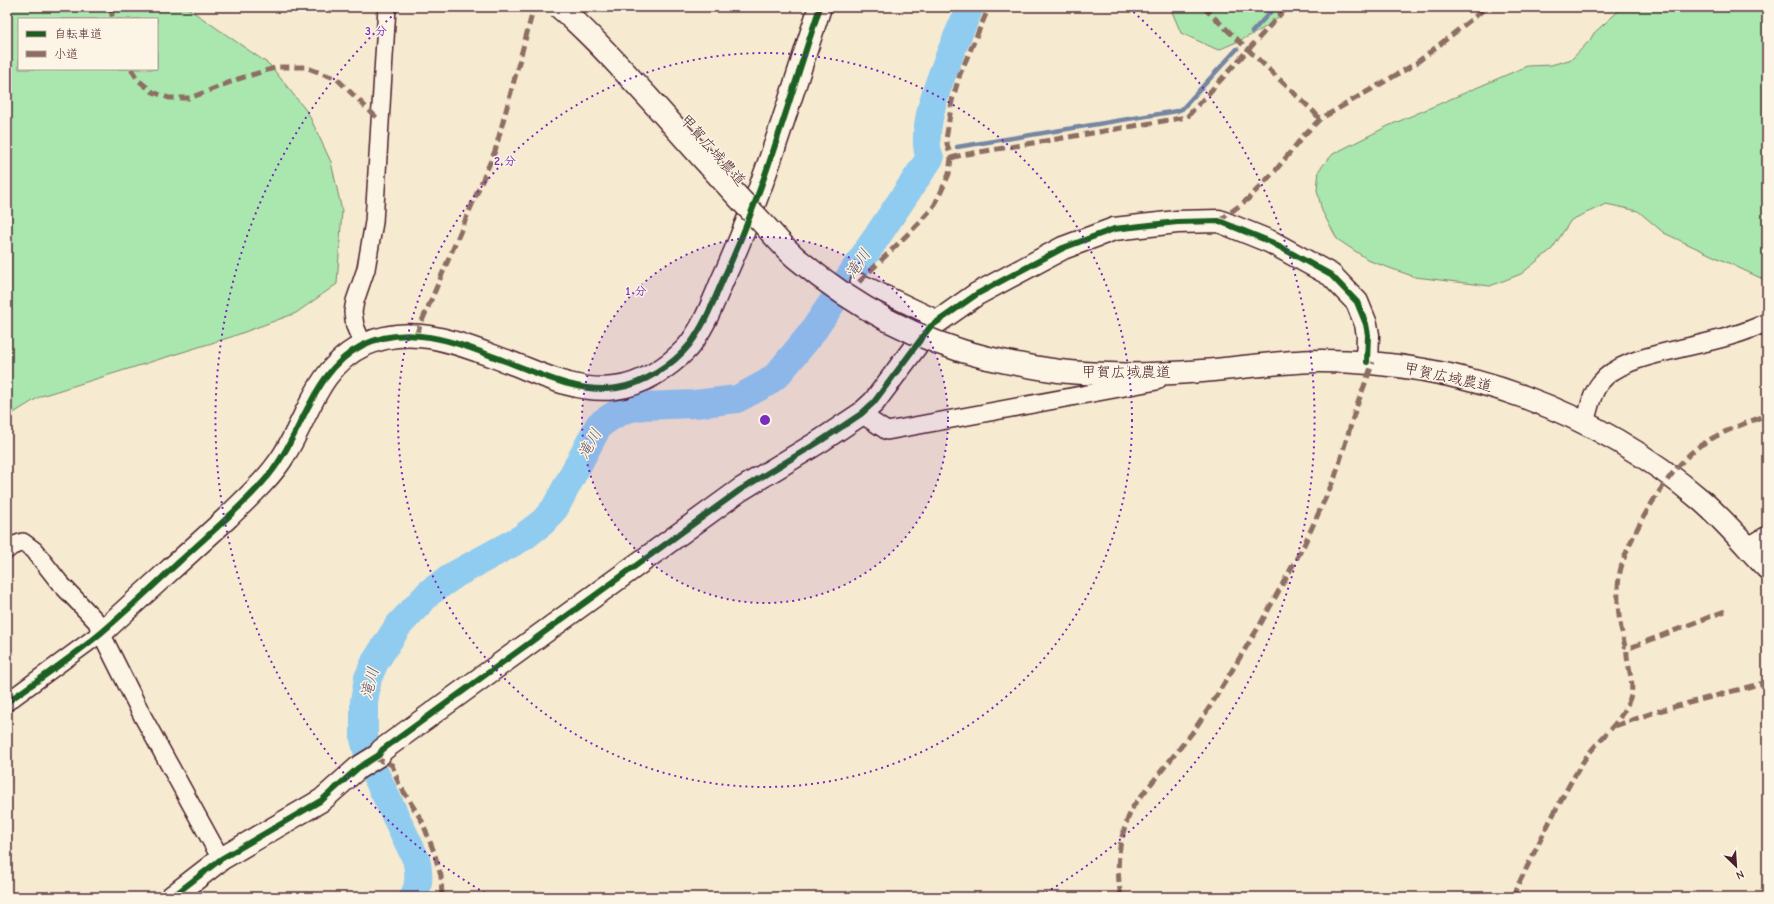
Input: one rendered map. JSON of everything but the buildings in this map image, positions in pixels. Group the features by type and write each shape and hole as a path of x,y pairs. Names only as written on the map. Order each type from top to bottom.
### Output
{"street":[{"path":"363,345 355,326 353,312 355,301 366,269 374,222 387,7"},
{"name":"甲賀広域農道","path":"559,7 624,71 725,183 795,257 828,283 878,315 923,337 961,352 1058,371 1093,373 1202,371 1276,363 1319,361 1367,362 1435,371 1510,391 1585,423 1620,441 1663,470 1703,502 1767,568"},
{"path":"7,702 101,633 208,536 262,483 284,455 317,390 339,363 363,345 388,338 416,335 433,337 478,351 564,383 589,388 618,388 632,384 657,372 669,364 688,347 697,334 706,318 744,233 820,7"},
{"path":"172,897 221,859 322,800 382,750 740,490 822,440 861,414 874,402 930,327 938,320 977,294 1063,248 1114,229 1177,222 1219,221 1271,242 1331,275 1357,302 1366,324 1368,335 1367,362"},
{"path":"859,282 938,320"},
{"path":"1585,423 1598,385 1609,374 1646,356 1747,330 1767,322"},
{"path":"861,414 886,431 1142,384 1202,371"},
{"path":"1747,547 1767,535"},
{"path":"7,550 12,546 23,542 34,550 59,582 97,622 143,717 221,859"}],"green space":[{"path":"7,7 186,7 270,65 308,113 331,162 342,211 337,284 296,313 231,337 41,396 7,417"},
{"path":"1170,7 1287,7 1274,21 1256,33 1218,50 1181,33"},
{"path":"1623,7 1767,7 1767,281 1664,233 1638,211 1606,204 1571,220 1552,249 1521,274 1490,286 1415,277 1370,261 1337,239 1322,211 1317,190 1319,170 1333,154 1388,126 1527,66 1551,65 1572,59 1590,40 1594,33"}],"waterway":[{"name":"滝川","path":"413,897 417,888 418,878 416,859 371,765 364,739 364,702 368,678 375,662 398,626 430,592 456,574 522,538 543,522 555,508 599,425 614,415 627,409 643,406 695,404 737,399 767,383 778,374 811,334 930,158 927,143 928,125 932,104 947,61 970,7"},
{"path":"1252,32 1275,7"},
{"path":"957,147 1177,111 1182,109 1237,49"}],"marked path":[{"path":"110,7 113,18"},
{"path":"416,335 495,151 534,7"},
{"path":"859,282 920,222 934,206 940,194 949,174 951,158 946,140 952,101 960,74 989,7"},
{"path":"1203,7 1320,119"},
{"path":"951,158 1187,117 1287,7"},
{"path":"1219,221 1248,199 1275,171 1305,134 1320,119 1415,64 1487,7"},
{"path":"132,70 138,80 153,92 169,98 190,98 238,79 278,67 305,67 337,79 380,121"},
{"path":"1121,897 1118,872 1120,850 1125,827 1134,805 1192,733 1209,708 1261,623 1304,545 1335,477 1356,408 1373,362"},
{"path":"1725,611 1632,647 1625,646 1619,612 1619,577 1623,562 1639,525 1663,486 1676,469 1689,455 1709,440 1733,428 1767,415"},
{"path":"1512,897 1573,778 1595,746 1615,724 1626,708 1632,692 1627,660 1627,647"},
{"path":"1615,726 1655,712 1767,682"},
{"path":"374,758 392,765 399,784 422,821 434,852 441,876 442,897"}],"cycle path":[{"path":"7,702 67,660 101,633 243,503 263,482 276,465 318,389 330,372 345,357 363,345 381,338 399,335 417,335 435,338 453,342 560,382 588,388 603,389 627,386 647,378 667,366 683,352 696,336 710,310 740,241 765,175 820,7"},
{"path":"172,897 221,859 322,800 358,768 379,755 382,750 740,490 822,440 861,414 874,402 930,327 977,294 1063,248 1114,229 1177,222 1219,221 1271,242 1331,275 1357,302 1366,324 1368,335 1367,362"}]}
